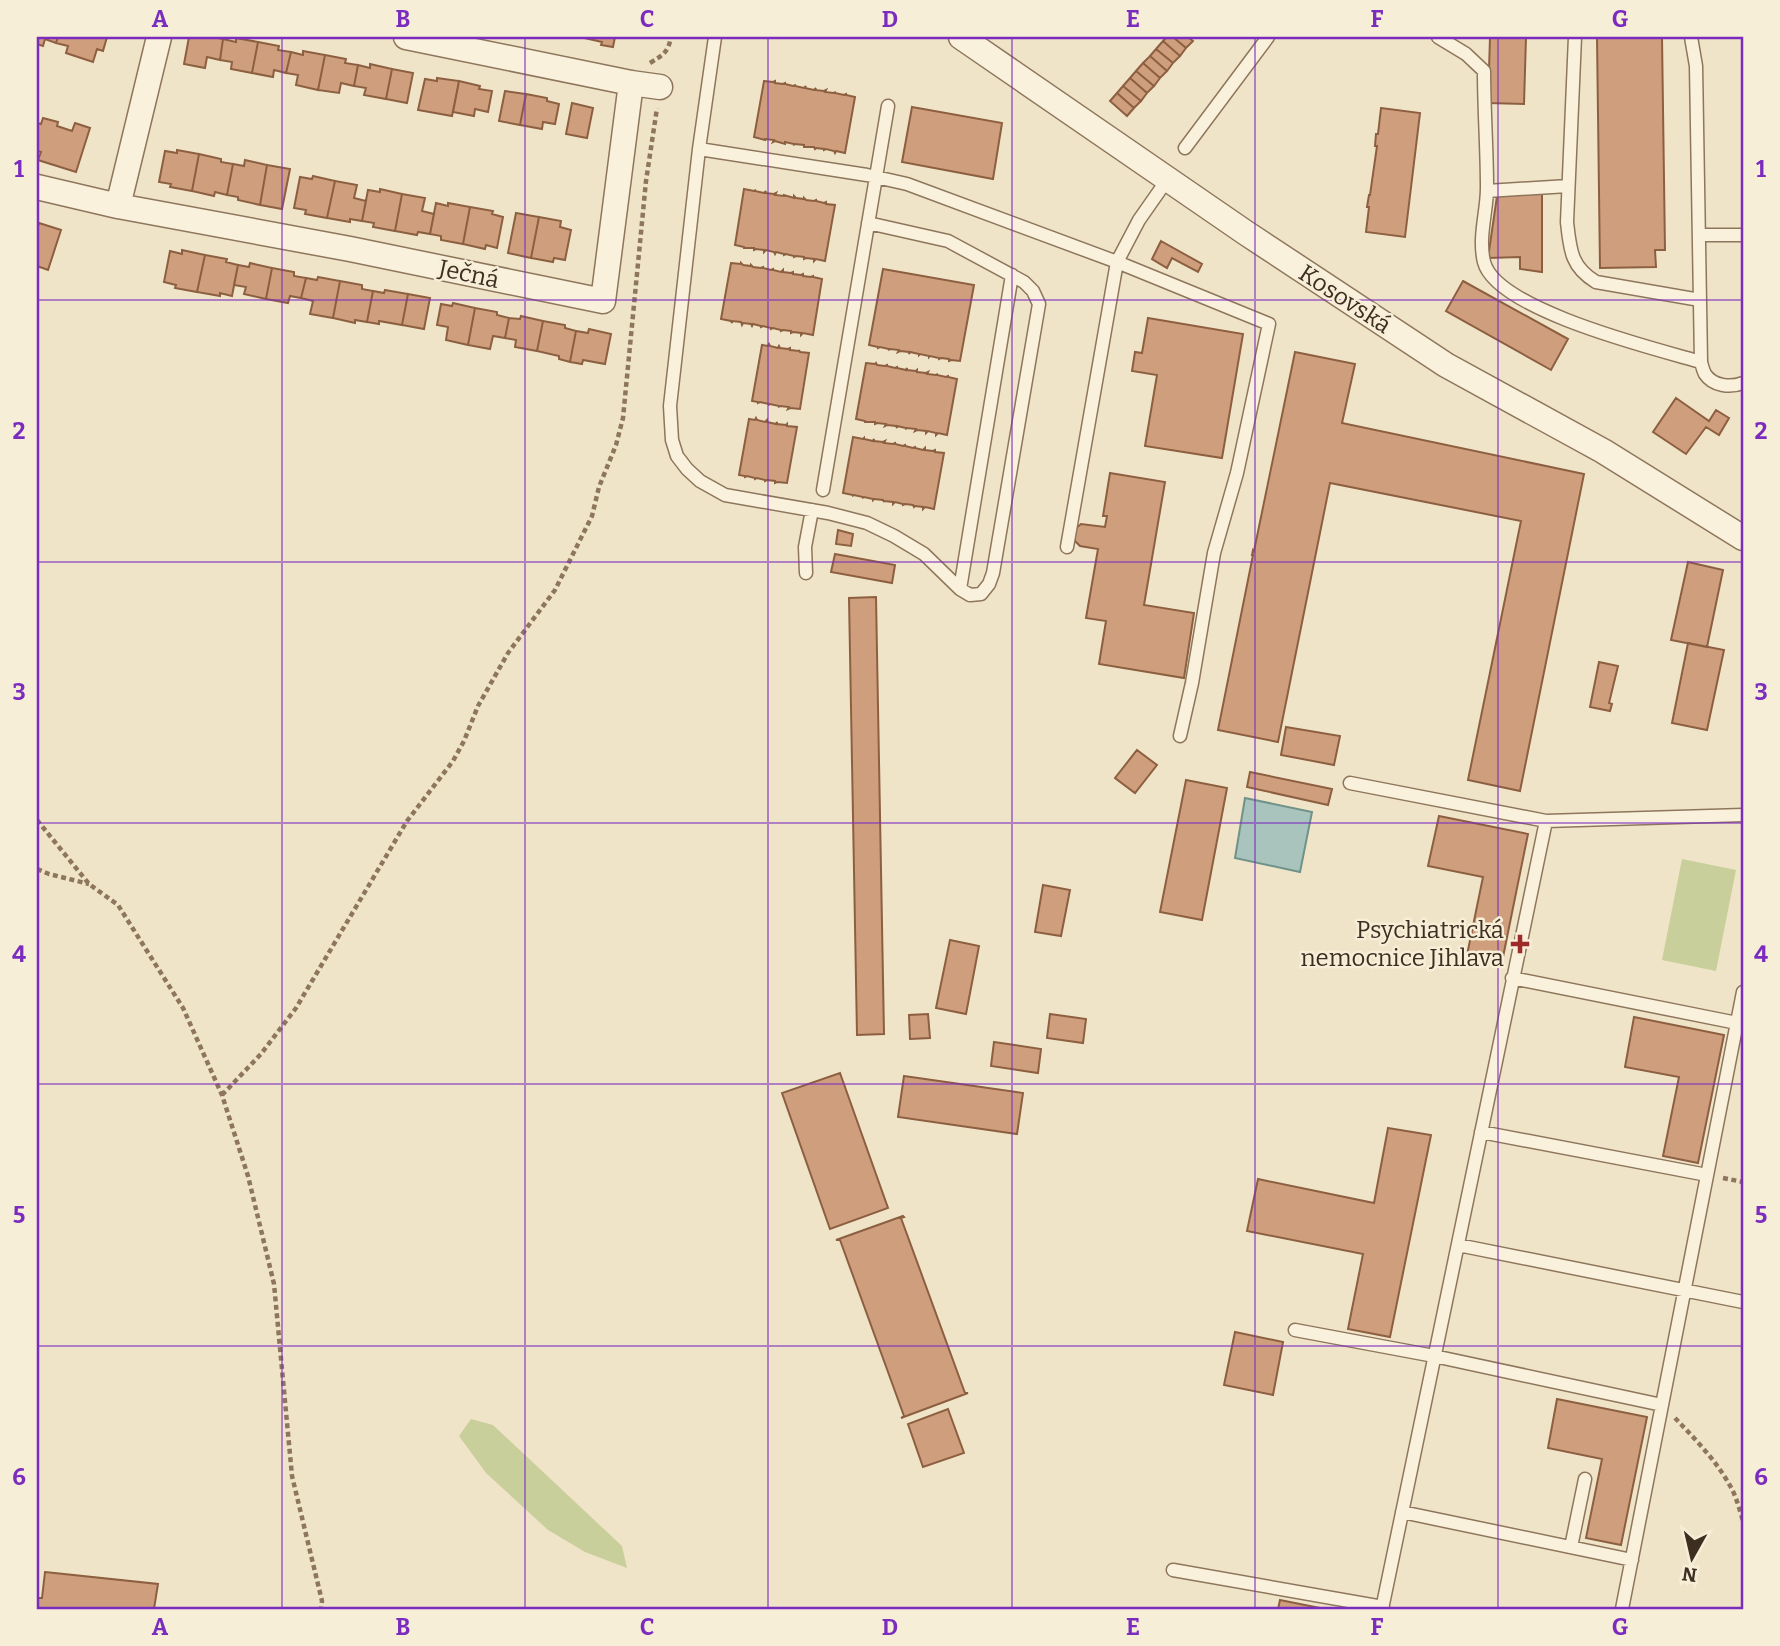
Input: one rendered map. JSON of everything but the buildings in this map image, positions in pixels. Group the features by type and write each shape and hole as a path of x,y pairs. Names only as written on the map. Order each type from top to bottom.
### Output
{"street":[{"path":"37,187 118,206 159,37"},
{"path":"406,37 660,87"},
{"name":"Kosovská","path":"961,37 1245,233 1446,365 1603,451 1743,538"},
{"name":"Ječná","path":"118,206 350,249 603,302 631,83"}],"lane":[{"path":"715,37 699,149 670,406 672,440 677,456 700,481 725,495 812,510 866,523 924,554 960,589 970,595 981,594 993,573 1039,304 1033,291 1024,282 948,241 868,223"},
{"path":"1185,148 1268,37"},
{"path":"1438,37 1466,54 1484,71 1487,191 1482,240 1484,262 1489,273 1531,304 1589,329 1701,362"},
{"path":"1576,37 1567,222 1570,247 1576,263 1583,274 1596,282 1700,300"},
{"path":"1691,37 1696,66 1701,362 1705,376 1720,385 1733,387 1743,383"},
{"path":"823,490 887,106"},
{"path":"699,149 907,184 1116,262 1269,324 1237,473 1214,553 1192,683 1180,736"},
{"path":"1066,547 1116,262 1139,220 1167,180"},
{"path":"1487,191 1568,186"},
{"path":"1699,235 1743,235"},
{"path":"960,589 1012,275"},
{"path":"806,573 806,547 812,510"},
{"path":"1350,783 1546,821 1743,815"},
{"path":"1173,1570 1382,1608 1546,821"},
{"path":"1513,978 1737,1023"},
{"path":"1622,1609 1743,992"},
{"path":"1481,1132 1707,1175"},
{"path":"1458,1245 1743,1303"},
{"path":"1295,1330 1434,1356 1662,1405"},
{"path":"1571,1547 1585,1479"},
{"path":"1402,1512 1632,1560"}],"path":[{"path":"222,1095 261,1054 296,1008 407,821 453,761 496,674 508,653 555,590 592,516 623,418 646,181 660,87"},
{"path":"37,820 89,884 118,905 141,939 183,1008 222,1095 248,1176 274,1284 292,1476 322,1601 321,1609"},
{"path":"37,869 89,884"},
{"path":"1662,1405 1696,1440 1730,1484 1743,1521"}],"green space":[{"path":"1682,859 1736,870 1716,971 1662,960"},
{"path":"471,1419 493,1425 622,1546 627,1568 585,1552 548,1530 486,1473 459,1436"}],"water":[{"path":"1245,798 1312,812 1300,872 1235,858"}],"place":[{"name":"Psychiatrická nemocnice Jihlava","path":"1520,944"}]}
